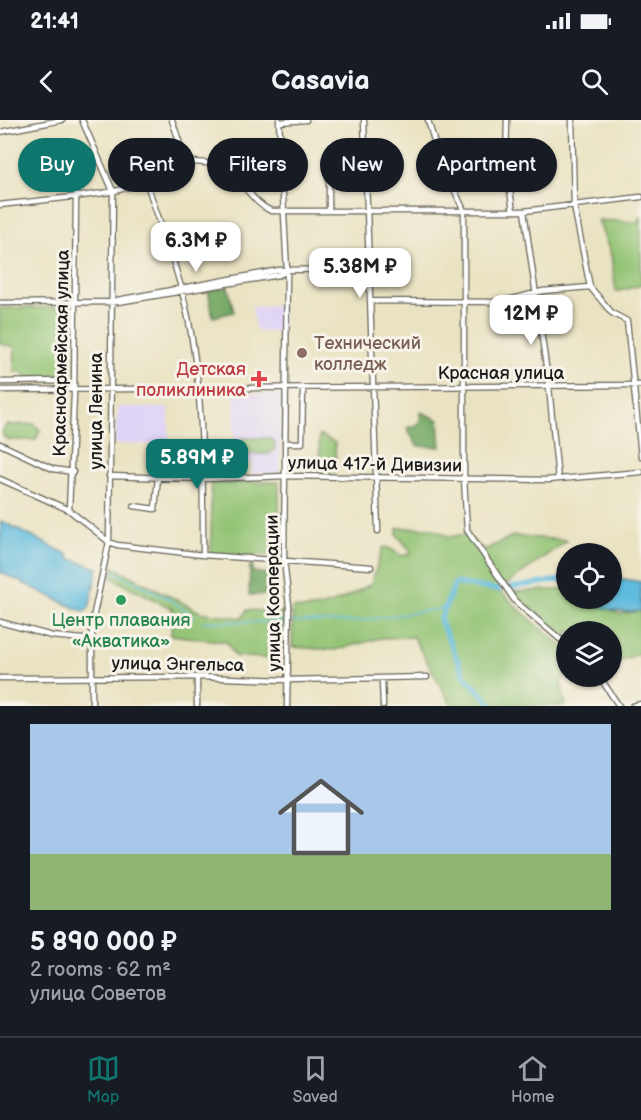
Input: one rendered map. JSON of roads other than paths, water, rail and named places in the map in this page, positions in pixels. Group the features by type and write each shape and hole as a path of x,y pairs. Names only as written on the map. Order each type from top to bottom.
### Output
{"street":[{"path":"0,132 62,120"},
{"name":"улица Ленина","path":"82,120 108,180"},
{"path":"172,120 178,138"},
{"path":"279,121 306,120"},
{"path":"364,120 375,387 378,531"},
{"path":"428,120 437,151 464,211 464,479 467,530 514,601 556,636"},
{"path":"507,120 506,163 513,212"},
{"path":"572,120 574,206 590,287 612,313 627,321 641,456"},
{"name":"улица Кооперации","path":"279,121 287,271 284,559 289,606 287,706"},
{"path":"195,163 218,165 233,174 266,208 284,211 513,212 641,197"},
{"path":"0,205 108,192"},
{"name":"улица Ленина","path":"92,706 93,614 109,542 113,192"},
{"path":"150,192 181,289 196,389 202,479 203,555"},
{"path":"329,192 329,211"},
{"name":"Красноармейская улица","path":"69,510 73,471 76,195"},
{"path":"524,211 549,387 558,479"},
{"path":"0,303 110,302 279,275 287,271 370,269"},
{"path":"371,301 501,302 534,293 590,287"},
{"path":"0,382 61,381 74,389"},
{"name":"Красная улица","path":"74,389 641,386"},
{"path":"0,390 74,389"},
{"path":"285,443 303,443 303,389"},
{"path":"0,444 50,468 73,471"},
{"name":"улица 417-й Дивизии","path":"109,476 202,479 285,476 558,479 641,471"},
{"path":"134,506 155,509 158,477"},
{"path":"0,479 69,510 109,542 117,545 203,555 371,567"},
{"path":"98,532 109,528"},
{"path":"106,558 117,545"},
{"path":"0,622 52,636 92,640"},
{"path":"197,677 197,706"},
{"name":"улица Энгельса","path":"0,678 197,677 382,680 427,677"},
{"path":"382,680 383,706"},
{"path":"606,687 619,706"},
{"path":"633,706 641,704"}],"water":[{"path":"1,521 69,555 68,558 98,568 89,608 85,611 77,609 0,572"},
{"path":"622,579 641,582 641,611 610,609 622,609"}],"waterway":[{"path":"111,570 169,599 195,617"},
{"path":"508,588 556,581"},
{"path":"493,706 464,675 440,620 455,583 499,590"},
{"path":"292,622 351,622 445,608"},
{"path":"203,622 286,622"}],"place":[{"name":"Технический колледж","path":"302,353"},
{"name":"Детская поликлиника","path":"259,379"},
{"name":"Центр плавания «Акватика»","path":"121,600"}]}
